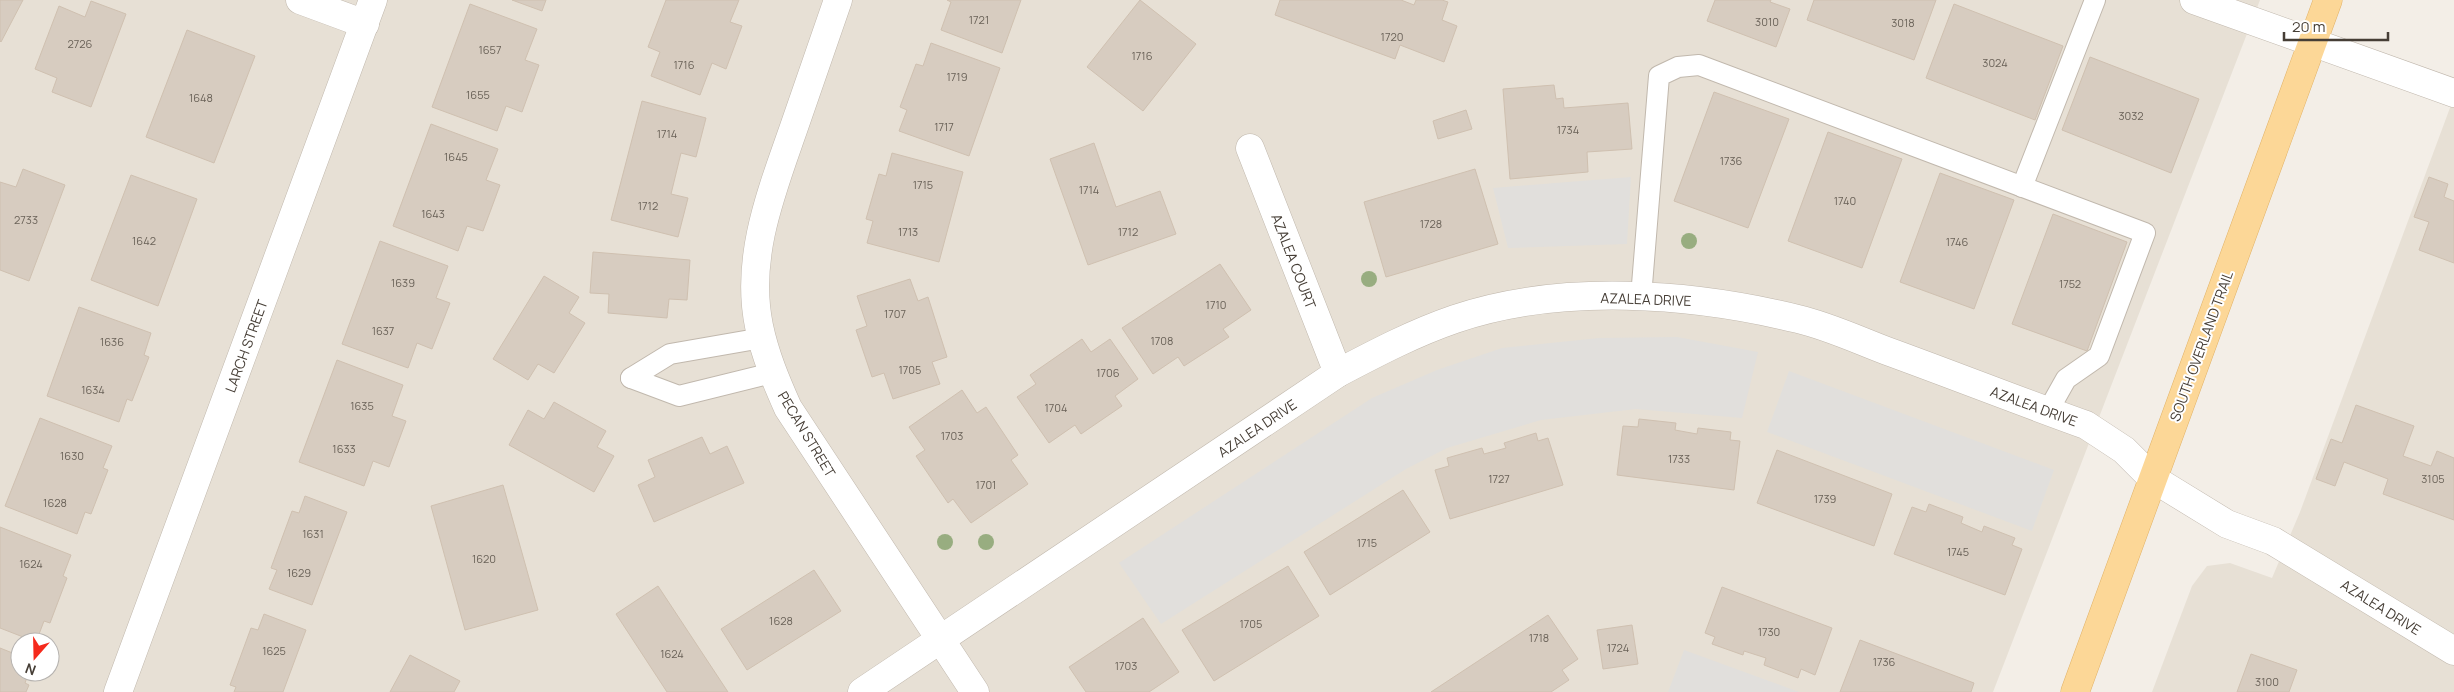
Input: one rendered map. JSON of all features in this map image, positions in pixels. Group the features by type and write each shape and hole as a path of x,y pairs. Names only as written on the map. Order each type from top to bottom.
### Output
{"main road":[{"name":"SOUTH OVERLAND TRAIL","path":"2075,692 2328,0"}],"street":[{"path":"300,0 369,12"},
{"name":"PECAN STREET","path":"838,0 769,198 759,235 755,270 758,324 772,373 788,408 975,692"},
{"path":"2194,0 2454,93"},
{"name":"LARCH STREET","path":"118,692 369,12"},
{"name":"AZALEA COURT","path":"1250,148 1338,374"},
{"name":"AZALEA DRIVE","path":"862,692 1338,374 1394,343 1456,318 1530,303 1578,298 1641,297 1714,302 1800,319 2086,425 2124,450 2152,478 2227,524 2274,541 2454,651"}],"lane":[{"path":"2022,187 2095,0"},
{"path":"1641,297 1659,76 1678,67 1699,65 2145,233 2098,356 2066,379 2048,411"},
{"path":"762,338 670,354 631,378 679,396 772,373"}],"shaded area":[{"path":"0,0 2260,0 1993,692 0,692"},
{"path":"2454,97 2454,692 2152,692 2192,586 2207,566 2230,563 2272,578 2300,512"},
{"path":"1631,177 1627,244 1508,248 1493,188"},
{"path":"1677,337 1758,352 1742,418 1636,409 1541,420 1447,448 1406,469 1161,624 1119,563 1372,398 1437,370 1502,348 1599,338"},
{"path":"1789,371 2054,470 2032,531 1767,432"},
{"path":"1684,650 1799,692 1668,692"}],"building":[{"path":"0,0 23,0 1,42 0,41"},
{"path":"512,0 546,0 542,11"},
{"path":"666,0 739,0 730,22 742,26 726,69 712,63 700,95 651,76 660,52 648,47"},
{"path":"947,0 1021,0 1002,53 941,30 951,2"},
{"path":"1140,0 1196,44 1143,111 1087,67"},
{"path":"1280,0 1401,0 1414,5 1416,0 1442,0 1448,2 1442,20 1457,26 1444,62 1400,45 1395,59 1275,15"},
{"path":"1715,0 1771,0 1770,2 1790,9 1776,47 1707,21"},
{"path":"1814,0 1936,0 1914,60 1807,20"},
{"path":"91,1 126,14 91,107 52,92 57,78 35,69 59,6 85,17"},
{"path":"470,4 537,29 525,60 539,65 522,112 506,106 497,131 432,107"},
{"path":"1954,4 2063,46 2035,120 1926,78"},
{"path":"187,30 255,56 214,163 146,137"},
{"path":"931,43 1000,68 969,156 899,131 907,110 900,107 916,64 923,66"},
{"path":"2090,57 2199,99 2171,173 2062,130"},
{"path":"1554,85 1556,99 1563,98 1564,108 1628,103 1632,149 1587,152 1588,172 1510,179 1503,89"},
{"path":"1714,92 1789,119 1748,228 1674,201"},
{"path":"642,101 706,118 696,157 681,153 671,194 688,198 678,237 611,220"},
{"path":"1466,110 1472,129 1438,139 1433,121"},
{"path":"431,124 498,149 486,180 500,185 483,231 467,226 458,251 393,226"},
{"path":"1828,132 1902,159 1862,268 1788,241"},
{"path":"1094,143 1116,207 1160,191 1176,234 1088,265 1050,159"},
{"path":"892,153 963,172 939,262 867,243 873,221 866,219 879,174 886,176"},
{"path":"23,169 65,185 29,281 0,270 0,182 16,187"},
{"path":"1475,169 1498,244 1386,277 1364,202"},
{"path":"1940,173 2014,200 1974,309 1900,282"},
{"path":"131,175 197,199 158,306 91,280"},
{"path":"2429,177 2448,184 2444,197 2454,201 2454,263 2419,250 2429,222 2414,217"},
{"path":"2053,214 2127,242 2087,351 2012,324"},
{"path":"380,241 448,266 436,298 450,303 432,349 417,343 408,368 342,344"},
{"path":"593,252 690,260 687,300 669,299 667,318 608,313 609,294 590,293"},
{"path":"1220,264 1251,310 1223,329 1229,337 1184,366 1178,357 1153,374 1122,328"},
{"path":"544,276 579,297 569,313 585,323 554,373 538,364 528,380 493,359"},
{"path":"910,279 918,301 928,297 947,357 932,362 940,384 893,399 884,373 872,377 856,330 867,326 857,296"},
{"path":"79,307 151,333 144,355 149,357 132,401 127,399 119,422 47,396"},
{"path":"1082,339 1091,352 1110,339 1138,379 1115,396 1122,406 1081,434 1075,425 1049,443 1017,397 1036,384 1030,375"},
{"path":"337,360 403,385 392,416 406,421 389,467 373,461 364,486 299,462"},
{"path":"962,390 977,413 986,407 1018,455 1011,460 1028,484 971,523 953,499 948,503 916,456 925,450 909,427"},
{"path":"554,402 606,431 597,447 614,456 594,492 509,445 528,410 544,419"},
{"path":"2356,405 2414,426 2403,456 2431,466 2437,451 2454,458 2454,520 2383,494 2388,479 2344,462 2335,486 2316,479 2331,439 2342,443"},
{"path":"40,418 112,446 103,468 108,470 91,514 85,512 77,534 5,506"},
{"path":"1639,419 1676,423 1675,430 1697,434 1698,428 1731,432 1730,440 1740,441 1734,490 1617,475 1623,426 1638,427"},
{"path":"1536,433 1538,441 1548,438 1563,485 1450,519 1435,470 1449,466 1447,458 1482,448 1484,454 1506,448 1504,443"},
{"path":"702,437 710,454 727,446 744,483 654,522 638,485 655,477 648,460"},
{"path":"1777,450 1892,494 1874,546 1757,503"},
{"path":"503,485 538,610 465,630 431,506"},
{"path":"1403,490 1430,532 1330,595 1304,552"},
{"path":"305,496 347,512 312,605 269,589 277,570 271,568 292,511 299,513"},
{"path":"1929,504 1963,517 1961,523 1982,532 1984,526 2015,538 2012,545 2022,549 2005,595 1894,554 1912,507 1926,512"},
{"path":"0,527 71,555 63,576 67,578 50,623 44,621 40,632 10,632 0,628"},
{"path":"1288,566 1319,616 1214,681 1182,630"},
{"path":"814,570 841,611 747,670 721,629"},
{"path":"658,586 728,692 667,692 616,614"},
{"path":"1722,587 1832,628 1815,675 1801,669 1798,678 1764,665 1766,658 1744,651 1743,655 1712,644 1715,637 1705,633"},
{"path":"264,614 306,630 283,692 234,692 236,687 230,685 251,628 258,630"},
{"path":"1548,615 1578,659 1562,670 1569,680 1551,692 1431,692"},
{"path":"1143,618 1179,672 1149,692 1086,692 1069,667"},
{"path":"1632,625 1638,664 1603,669 1597,630"},
{"path":"1860,640 1974,683 1971,692 1840,692"},
{"path":"0,648 10,652 10,682 25,682 29,685 26,692 0,692"},
{"path":"2251,654 2297,670 2289,692 2237,692"},
{"path":"410,655 460,681 454,692 390,692"}]}
